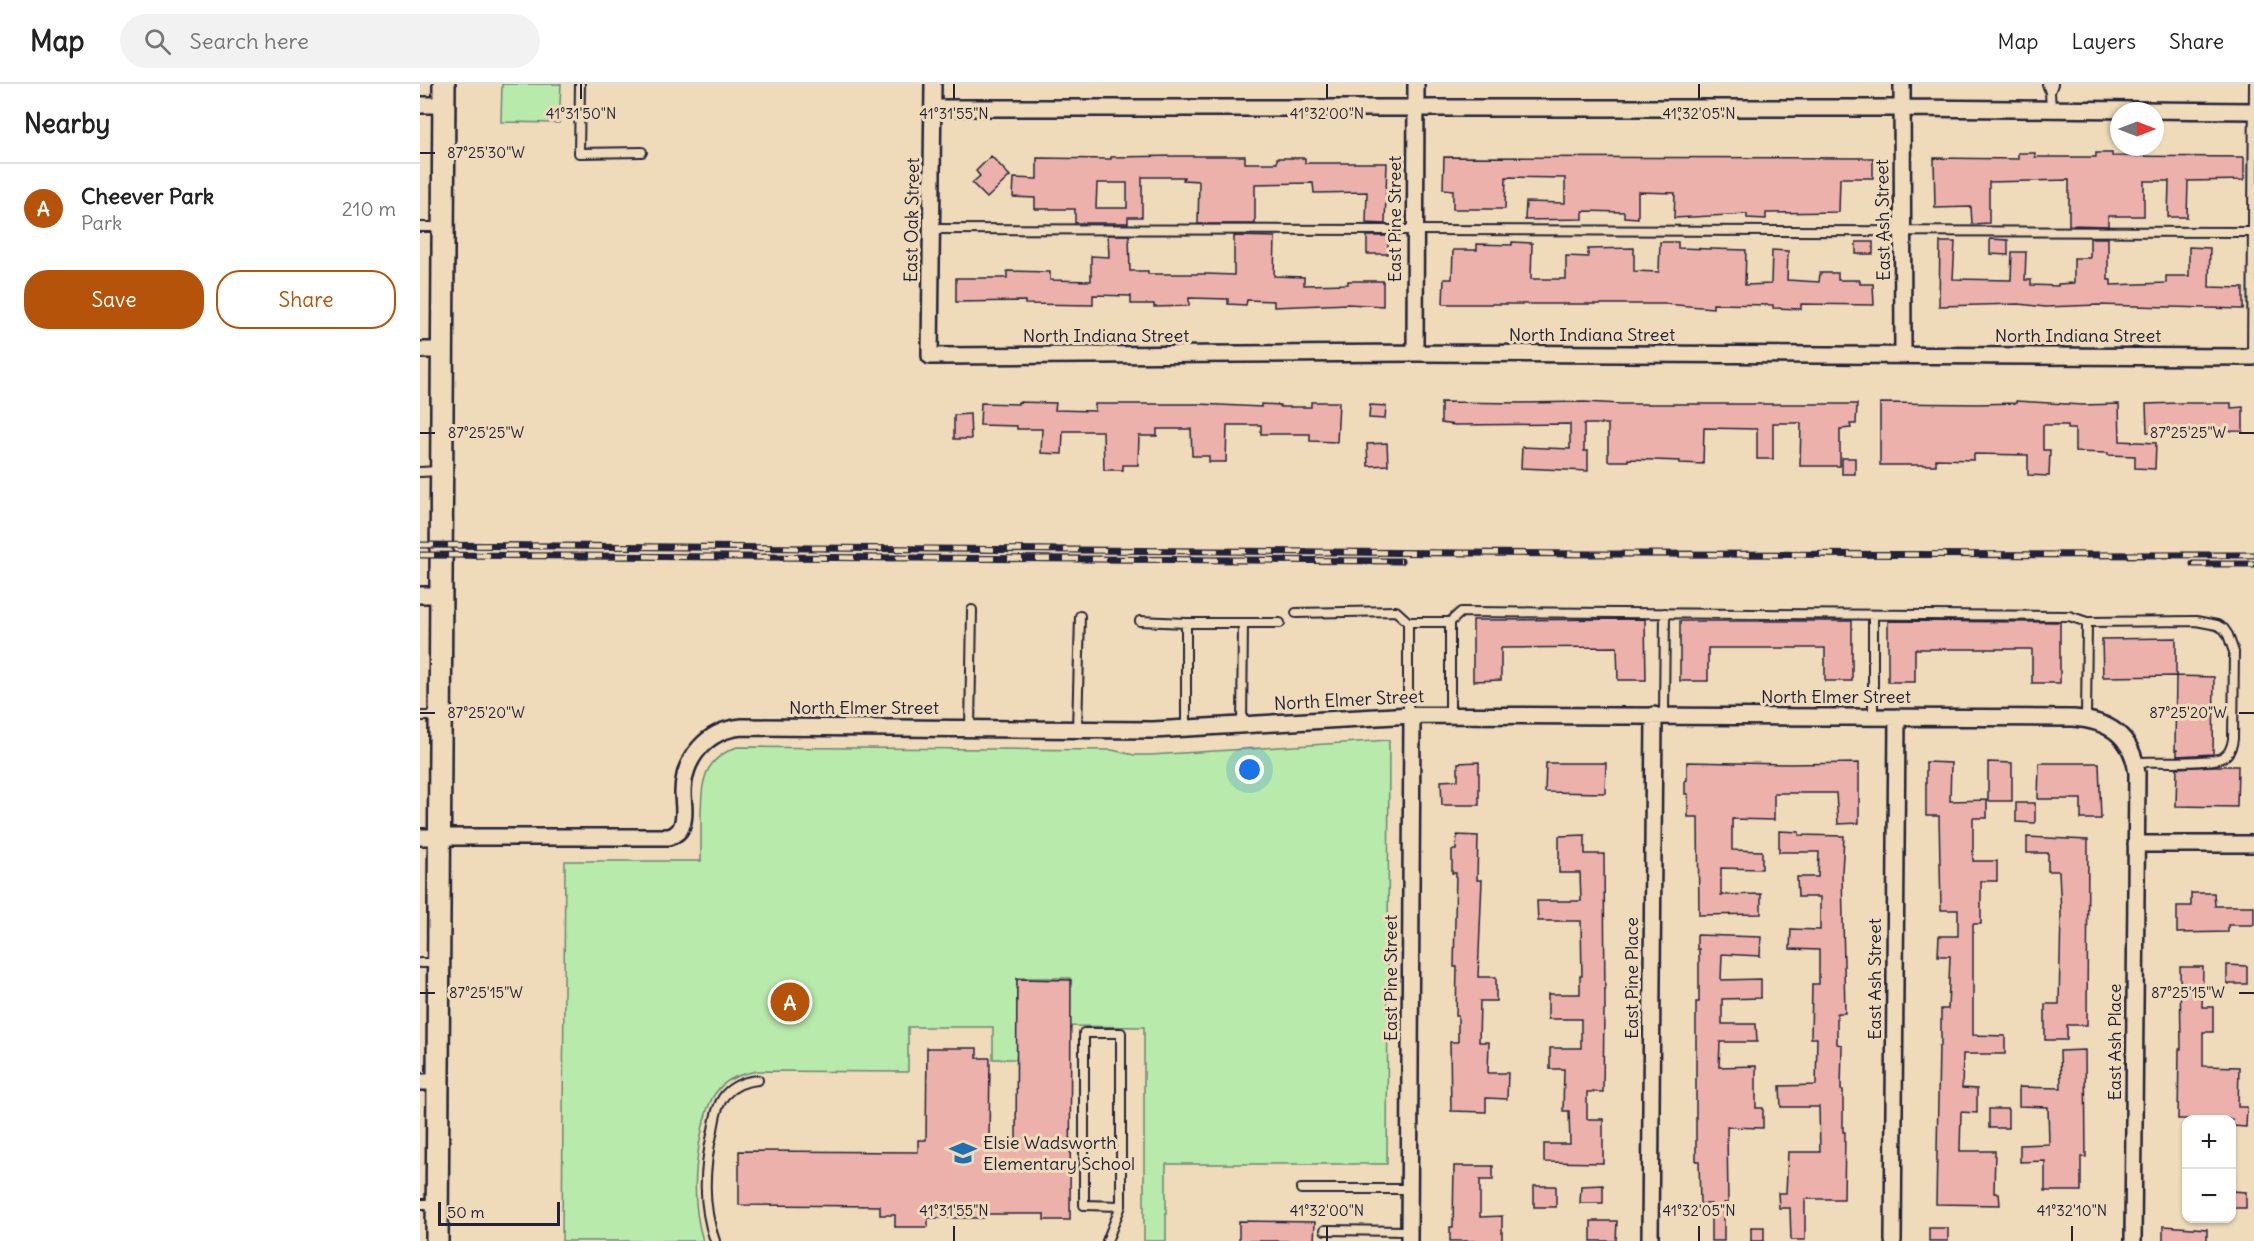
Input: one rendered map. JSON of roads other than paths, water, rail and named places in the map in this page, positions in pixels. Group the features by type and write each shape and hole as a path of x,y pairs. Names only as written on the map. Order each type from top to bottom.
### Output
{"street":[{"name":"East Oak Street","path":"930,356 933,84"},
{"name":"East Pine Street","path":"1415,353 1416,84"},
{"name":"East Ash Street","path":"1902,84 1903,355"},
{"path":"420,105 444,94 441,471 430,595 429,1204 437,1241"},
{"path":"933,108 1902,108 2254,111"},
{"path":"420,350 442,350"},
{"name":"North Indiana Street","path":"930,356 1415,353 2253,357"},
{"name":"East Pine Street","path":"1409,1236 1410,715"},
{"name":"North Elmer Street","path":"430,837 669,837 676,834 683,823 684,781 692,758 709,739 733,728 1153,730 1410,715 1659,715 2086,719 2107,725 2117,732 2130,748 2137,773 2136,844"},
{"name":"East Pine Place","path":"1650,1241 1659,715"},
{"name":"East Ash Street","path":"1893,1241 1897,717"},
{"path":"2136,844 2254,844"},
{"name":"East Ash Place","path":"2133,1241 2136,844"}],"lane":[{"path":"580,84 579,153 642,152"},
{"path":"2253,357 2254,84"},
{"path":"2050,87 2051,109"},
{"path":"420,227 442,227"},
{"path":"932,229 2253,232"},
{"path":"420,472 441,471"},
{"path":"970,729 972,610"},
{"path":"1296,613 1396,611 1408,622 1450,622 1461,612 2069,616 2087,622 2207,622 2223,629 2232,643 2234,652 2234,739 2230,751 2225,756 2212,761 2135,762"},
{"path":"1659,715 1665,613"},
{"path":"1873,615 1873,717"},
{"path":"1077,730 1080,616"},
{"path":"1140,621 1280,623"},
{"path":"1408,622 1410,715"},
{"path":"1450,622 1450,715"},
{"path":"2086,719 2087,622"},
{"path":"1186,623 1186,728"},
{"path":"1242,725 1243,623"},
{"path":"1107,1241 1121,1206 1121,1033 1084,1033 1084,1205 1121,1206"},
{"path":"716,1241 708,1219 705,1183 707,1154 716,1114 725,1096 733,1089 740,1084 758,1080"},
{"path":"1301,1189 1409,1189"},
{"path":"1325,1230 1409,1236"}],"railway":[{"path":"420,545 1592,554 2254,555"},
{"path":"420,555 1401,561"},
{"path":"2193,564 2254,564"}],"place":[{"name":"Cheever Park","path":"790,1002"},
{"name":"Elsie Wadsworth Elementary School","path":"963,1153"}]}
